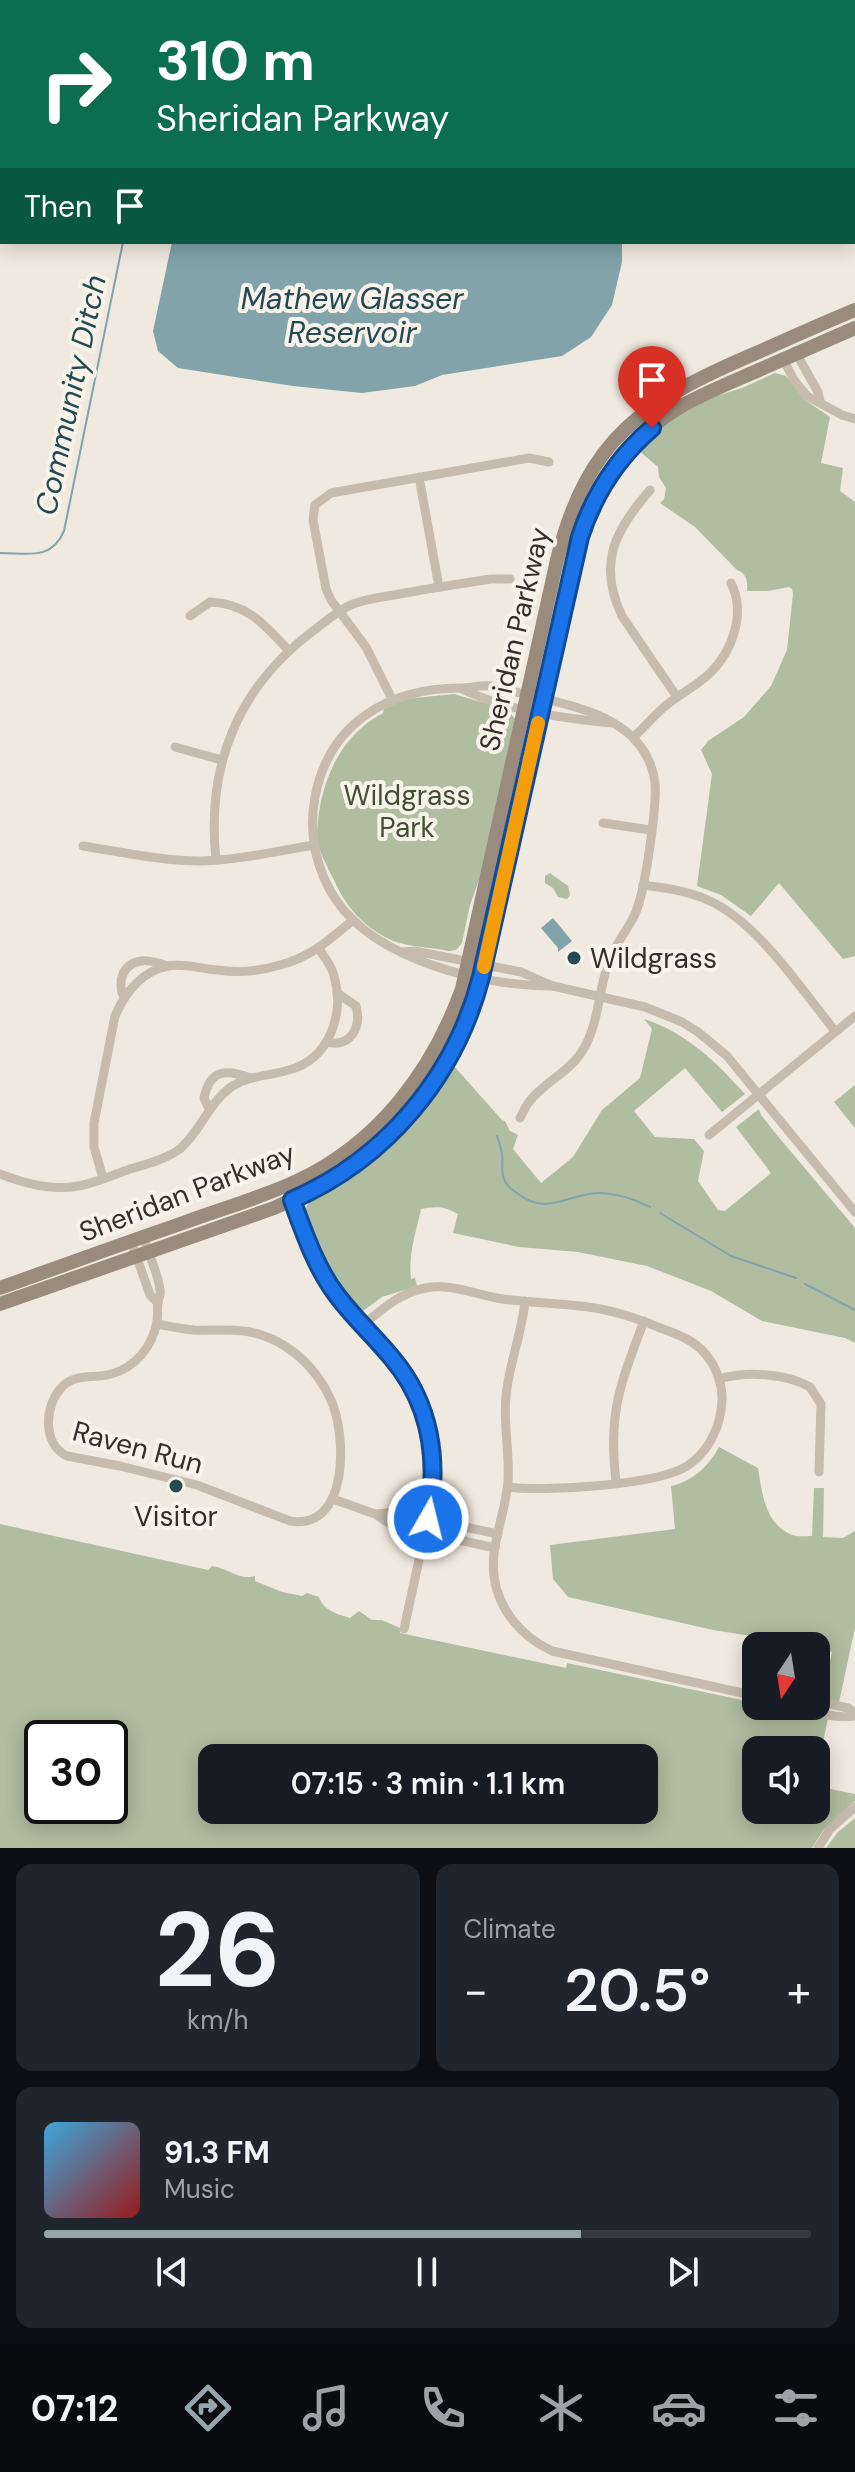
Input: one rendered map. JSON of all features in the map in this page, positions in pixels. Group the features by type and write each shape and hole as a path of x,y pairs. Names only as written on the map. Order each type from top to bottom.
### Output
{"main road":[{"name":"Sheridan Parkway","path":"0,1304 143,1255 289,1193 348,1150 398,1105 440,1042 467,968 566,525 583,485 599,460 634,421 671,393 855,310"},
{"name":"Sheridan Parkway","path":"0,1288 137,1239 324,1184 361,1161 404,1120 431,1087 454,1049 483,971 580,537 591,507 612,471 638,440 673,411 711,391 855,328"}],"street":[{"path":"782,341 790,357 794,380 807,396 855,419"},
{"path":"392,699 366,647 331,600 323,578 313,520 315,505 331,493 529,458 549,462"},
{"path":"419,477 439,587"},
{"path":"650,490 621,527 612,551 610,577 615,602 622,616 677,697"},
{"path":"216,860 214,802 229,738 247,701 289,651 339,611 361,601 491,579 510,579"},
{"path":"633,738 677,697 710,673 727,651 738,609 737,596 731,583"},
{"path":"190,616 210,602 242,608 261,621 289,651"},
{"path":"520,1118 530,1101 579,1056 591,1033 600,996 607,965 636,912 643,885 655,783 647,758 633,738 583,708 526,702 489,686 421,690 392,699 354,724 327,760 318,784 313,807 317,861 329,890 353,920 403,952 415,951 483,971 521,972 553,986 600,996 645,1007 690,1027 727,1056 855,1212"},
{"path":"175,747 222,760"},
{"path":"603,823 651,830"},
{"path":"83,846 178,860 216,860 314,845"},
{"path":"643,885 696,895 737,917 761,940 835,1031"},
{"path":"124,998 119,987 124,972 131,965 146,960 168,966 248,971 281,965 319,949 353,920"},
{"path":"0,1174 41,1185 77,1186 172,1153 191,1136 223,1093 238,1082 291,1070 306,1062 326,1042 335,1027 338,1011 334,975 319,949"},
{"path":"103,1178 94,1147 94,1123 115,1016 133,987 151,972 168,966"},
{"path":"326,1042 340,1044 349,1039 358,1024 356,1006 337,993"},
{"path":"709,1135 855,1016"},
{"path":"209,1109 204,1098 214,1077 229,1072 250,1078"},
{"path":"289,1193 326,1279 405,1375 428,1426 434,1482 404,1629"},
{"name":"Raven Run","path":"137,1239 161,1293 157,1324 149,1345 131,1365 111,1374 79,1377 61,1389 53,1404 48,1429 55,1448 67,1456 197,1485 290,1521 301,1523 319,1517 333,1499"},
{"path":"363,1325 397,1298 425,1288 452,1287 488,1296 596,1308 644,1321 692,1342 709,1358 719,1379 721,1412 711,1440 696,1459 677,1472 666,1476 556,1489 508,1487"},
{"path":"525,1301 523,1323 506,1394 508,1487 495,1548 495,1582 504,1609 519,1629 540,1646 564,1655 742,1693"},
{"path":"616,1482 612,1435 617,1397 644,1321"},
{"path":"157,1324 196,1330 222,1328 252,1332 278,1342 303,1360 331,1400 337,1420 339,1463 333,1499 375,1514 395,1512 495,1548"},
{"path":"719,1379 734,1374 760,1374 804,1383 822,1394 819,1472"},
{"path":"426,1525 498,1534"},
{"path":"830,1704 848,1708 855,1714 844,1718 830,1715"},
{"path":"818,1848 830,1829 855,1807"}],"green space":[{"path":"775,373 786,376 805,400 830,417 821,463 843,468 840,491 855,502 855,956 843,959 779,883 751,916 721,895 697,886 712,774 701,750 708,741 744,717 771,686 787,650 793,594 789,587 747,591 744,575 695,527 660,503 666,488 659,477 658,467 637,449 678,415 707,399"},
{"name":"Wildgrass Park","path":"454,694 508,710 515,719 481,875 470,905 462,943 456,950 449,951 391,940 361,920 341,893 318,846 317,837 326,783 342,750 353,736 384,709 405,699"},
{"path":"550,873 568,886 570,895 567,899 558,897 553,888 545,883 545,876"},
{"path":"644,1019 687,1040 723,1070 745,1094 722,1112 685,1068 634,1111 655,1137 694,1139 704,1151 698,1181 718,1210 725,1211 771,1173 736,1127 759,1109 855,1228 855,1343 845,1338 762,1321 711,1291 647,1266 578,1252 519,1247 453,1233 458,1214 440,1207 421,1209 411,1261 411,1279 415,1278 417,1286 382,1297 363,1311 357,1310 332,1275 315,1239 304,1213 310,1199 373,1159 403,1131 453,1065 505,1121 510,1131 518,1135 513,1149 541,1183 573,1157 602,1110 640,1078 652,1029"},
{"path":"855,1085 855,1128 834,1102"},
{"path":"719,1447 758,1468 770,1516 783,1530 794,1536 812,1536 814,1488 824,1488 823,1537 843,1538 855,1531 855,1628 839,1702 830,1700 830,1632 742,1632 742,1635 713,1630 568,1597 553,1579 550,1545 675,1529 671,1486 686,1481 710,1461"},
{"path":"0,1524 208,1570 212,1566 244,1577 255,1576 255,1581 282,1592 319,1597 328,1609 340,1615 350,1618 359,1611 372,1620 382,1620 400,1628 400,1633 566,1668 567,1663 742,1700 742,1720 828,1720 824,1736 742,1736 742,1824 830,1824 812,1848 0,1848"},
{"path":"830,1789 855,1794 855,1801 830,1824"},
{"path":"855,1818 855,1848 826,1848 838,1832"}],"water":[{"name":"Mathew Glasser Reservoir","path":"172,244 622,244 622,262 612,305 591,337 562,356 442,375 415,386 362,393 178,368 158,351 153,331"},
{"path":"553,918 572,941 558,952 541,928"}],"waterway":[{"name":"Community Ditch","path":"0,553 45,551 59,541 64,531 123,244"},
{"path":"497,1136 505,1181 528,1200 549,1204 601,1193 627,1197 650,1207"},
{"path":"660,1213 731,1256 796,1278"},
{"path":"805,1284 855,1310"}],"slow traffic":[{"path":"484,967 538,723"}],"place":[{"name":"Wildgrass","path":"574,958"},
{"name":"Visitor","path":"176,1486"}],"route":[{"path":"428,1519 434,1463 428,1426 415,1391 394,1360 336,1295 317,1263 292,1200 337,1177 385,1140 431,1087 459,1040 481,977 580,537 604,483 631,447 652,428"}]}
